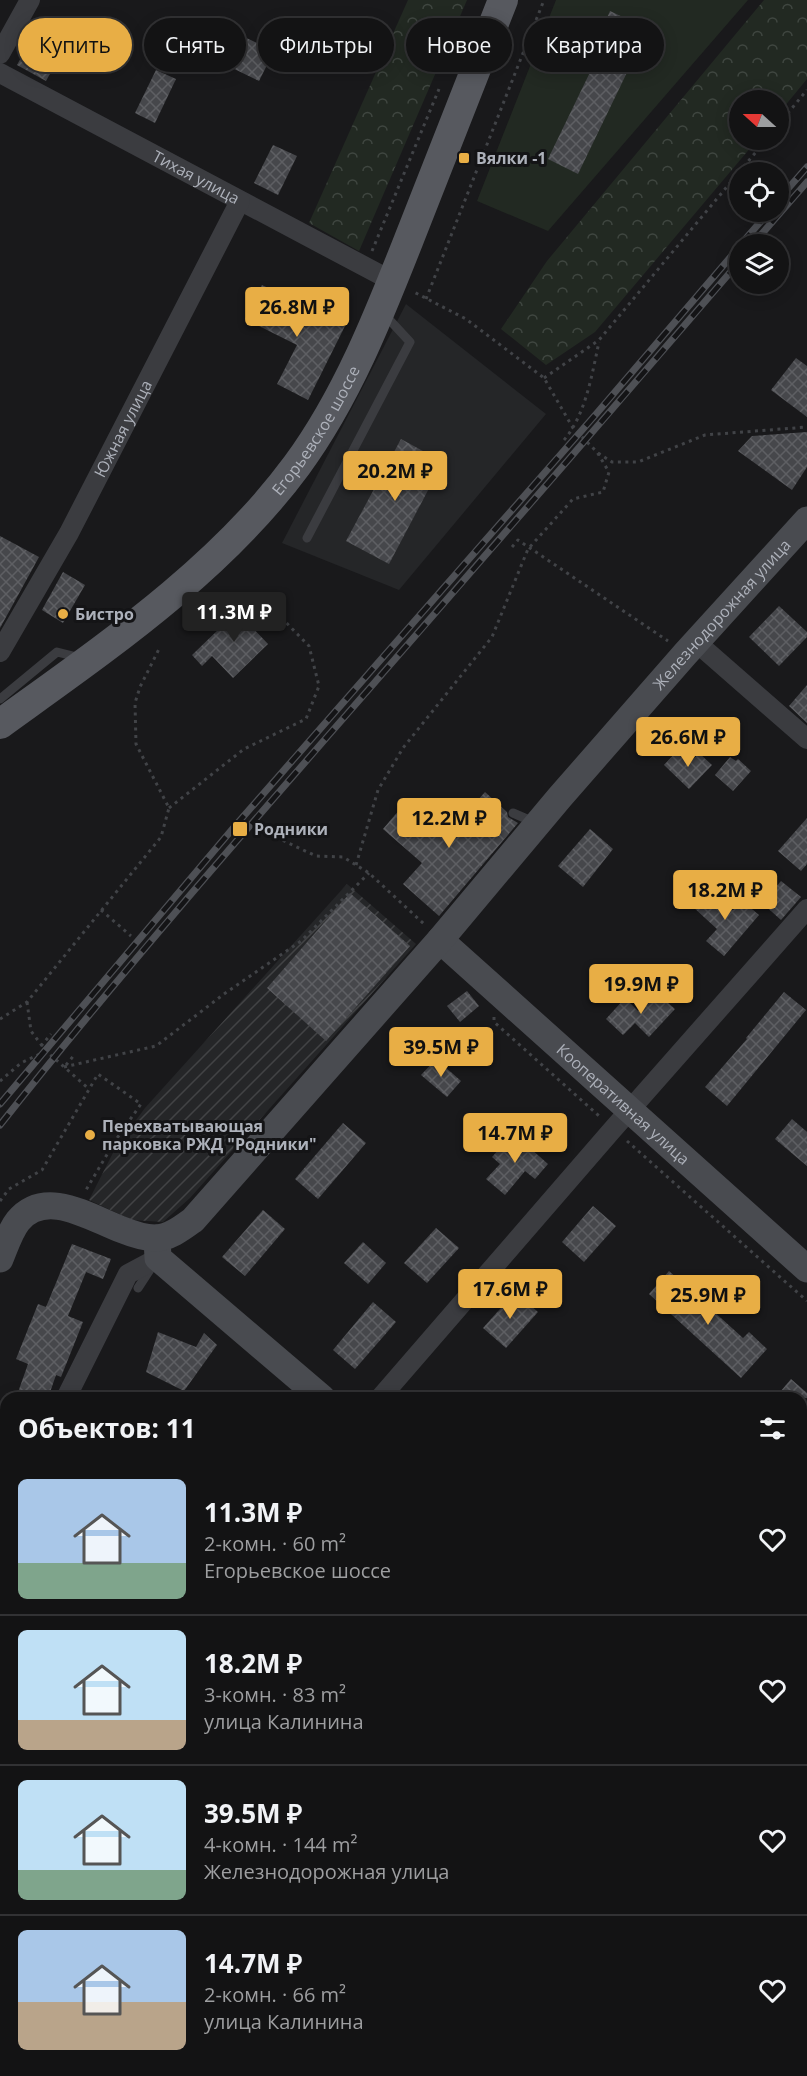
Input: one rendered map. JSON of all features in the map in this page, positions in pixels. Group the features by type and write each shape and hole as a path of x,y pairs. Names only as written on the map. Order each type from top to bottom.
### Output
{"main road":[{"name":"Егорьевское шоссе","path":"0,724 125,633 202,567 268,501 296,465 332,410 355,367 392,281 503,0"},
{"name":"Железнодорожная улица","path":"157,1248 193,1220 440,940 691,648 807,520"},
{"name":"Кооперативная улица","path":"440,940 807,1269"},
{"path":"0,1259 17,1222 28,1212 42,1205 56,1205 132,1234 157,1248 315,1392"}],"street":[{"path":"0,54 30,0"},
{"name":"Тихая улица","path":"0,73 392,281"},
{"name":"Южная улица","path":"0,652 69,533 240,201"},
{"path":"691,648 807,739"},
{"path":"385,1392 807,909"},
{"name":"Железнодорожная улица","path":"69,1392 128,1274 157,1248"}],"lane":[{"path":"307,538 410,342 380,309"},
{"path":"0,699 57,652 89,660"},
{"path":"513,813 538,824"},
{"path":"138,1288 157,1248"}],"path":[{"path":"544,0 426,299 466,319 544,378 573,428 597,452 612,462 638,462 705,435 807,427"},
{"path":"371,253 439,88"},
{"path":"789,112 807,90"},
{"path":"544,378 599,340 758,150"},
{"path":"564,440 573,428 591,378 599,340"},
{"path":"356,865 378,790 403,748 492,637 528,549 573,499 603,492 609,472 597,452"},
{"path":"512,547 518,540 528,549 691,648"},
{"path":"0,1019 27,1002 161,837 169,808 244,749 306,719 319,686 309,646 262,598"},
{"path":"159,649 140,687 135,703 136,744 169,808"},
{"path":"306,719 312,724"},
{"path":"272,830 284,841 316,856 343,857 369,873 440,940"},
{"path":"64,1067 156,1046 224,994 301,941 369,873"},
{"path":"101,910 131,936"},
{"path":"27,1002 31,1031 41,1046 89,1089"},
{"path":"41,1046 51,1034"},
{"path":"0,1081 21,1063 45,1051"},
{"path":"64,1067 75,1054"},
{"path":"0,1201 9,1190 42,1170 98,1074 141,1104 115,1141 83,1195"}],"shaded area":[{"path":"406,304 546,414 399,590 282,543"},
{"path":"347,884 416,944 190,1198 163,1222 132,1220 89,1200 116,1147 145,1108"}],"green space":[{"path":"408,0 467,0 459,18 406,18 406,72 436,72 359,251 309,223 376,72 394,72 394,32"},
{"path":"556,0 748,0 548,231 477,201 528,72 664,72 664,18 549,18"},
{"path":"764,0 807,0 807,79 789,101 789,90 729,90 729,150 749,150 738,162 729,162 729,173 595,332 546,365 501,329 547,261"}],"building":[{"path":"610,11 625,18 607,18"},
{"path":"246,38 258,43 258,72 264,72 259,81 240,72 246,72"},
{"path":"30,72 51,72 46,81"},
{"path":"155,72 176,79 155,123 135,113"},
{"path":"590,72 627,72 578,174 548,159"},
{"path":"273,145 297,156 278,195 254,183"},
{"path":"262,285 345,326 308,400 277,384 297,345 245,319"},
{"path":"796,358 807,366 807,417 771,390"},
{"path":"807,432 807,467 792,490 738,451 752,436"},
{"path":"401,439 443,462 389,564 346,541"},
{"path":"0,536 39,557 0,628"},
{"path":"63,572 85,585 63,623 42,610"},
{"path":"248,601 259,612 248,623 268,644 233,678 212,656 202,666 192,655"},
{"path":"779,606 807,632 807,637 779,666 749,637"},
{"path":"807,685 807,723 789,706"},
{"path":"678,750 691,762 699,753 712,765 689,789 664,765"},
{"path":"730,757 736,761 738,759 751,771 733,791 715,775"},
{"path":"485,792 507,812 508,817 518,823 439,916 403,884 422,863 383,829 406,802 445,837"},
{"path":"807,818 807,864 801,871 778,851"},
{"path":"590,829 613,849 583,887 558,866"},
{"path":"781,881 801,897 781,920 762,903"},
{"path":"710,889 733,910 741,900 759,915 724,956 706,941 717,929 693,907"},
{"path":"350,893 410,946 326,1041 267,988"},
{"path":"467,991 479,1006 460,1022 447,1006"},
{"path":"656,992 675,1009 649,1037 635,1023 623,1035 606,1019 625,998 638,1011"},
{"path":"784,992 806,1010 727,1106 705,1087"},
{"path":"436,1059 461,1081 447,1097 421,1075"},
{"path":"792,1119 807,1132 807,1166 775,1139"},
{"path":"343,1123 366,1143 318,1199 295,1179"},
{"path":"513,1133 548,1164 535,1179 525,1171 505,1195 486,1179 500,1164 492,1157"},
{"path":"593,1206 616,1226 584,1262 562,1242"},
{"path":"263,1210 285,1229 245,1276 222,1257"},
{"path":"436,1228 459,1248 427,1283 404,1263"},
{"path":"363,1242 386,1263 368,1284 344,1263"},
{"path":"72,1244 111,1259 103,1279 86,1272 68,1316 83,1322 61,1377 56,1375 50,1392 18,1392 28,1364 16,1359 38,1304 46,1307"},
{"path":"669,1271 743,1338 749,1332 767,1349 741,1378 649,1294"},
{"path":"515,1292 538,1312 506,1348 483,1328"},
{"path":"373,1302 396,1322 355,1369 333,1350"},
{"path":"158,1332 196,1347 204,1333 217,1345 184,1391 146,1372"},
{"path":"791,1379 806,1392 780,1392"}],"railway":[{"path":"789,187 807,167"},
{"path":"762,234 807,182"},
{"path":"750,234 760,222"},
{"path":"0,1104 235,826 729,259"},
{"path":"0,1125 90,1014 275,796 729,274"}],"place":[{"name":"Вялки -1","path":"464,158"},
{"name":"Бистро","path":"63,614"},
{"name":"Родники","path":"240,829"},
{"name":"Перехватывающая парковка РЖД \"Родники\"","path":"90,1135"}]}
